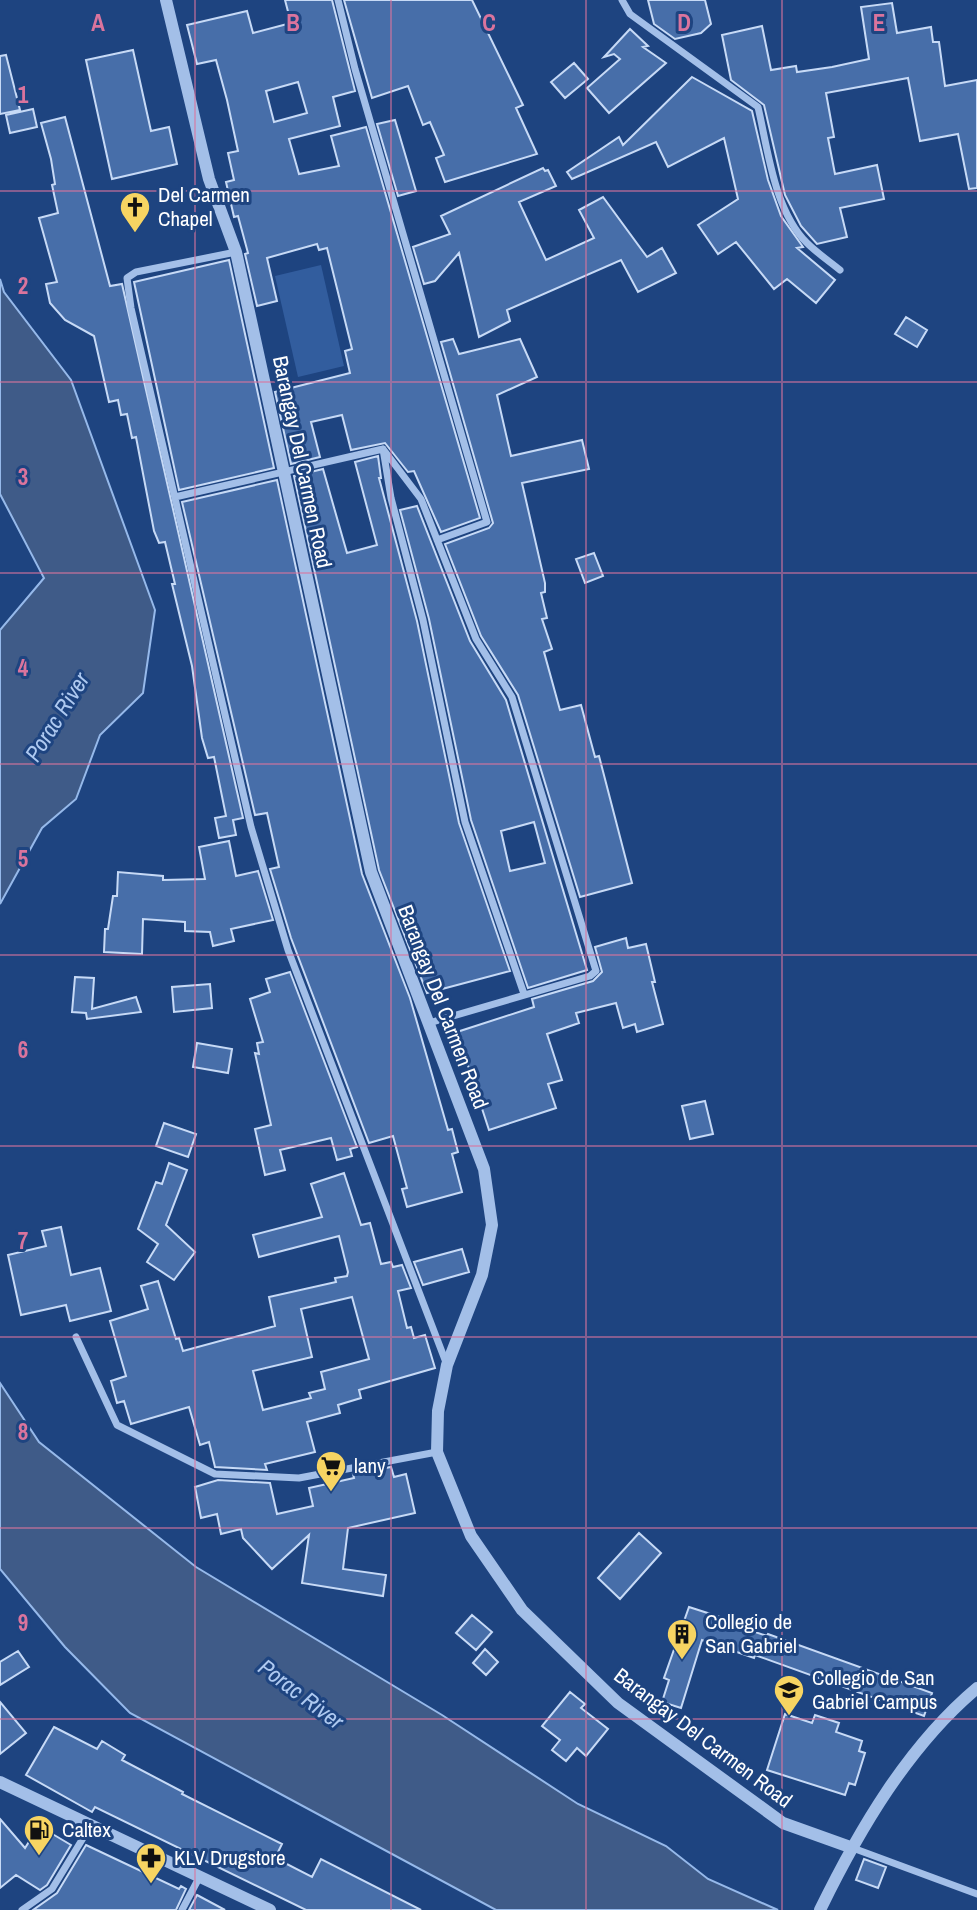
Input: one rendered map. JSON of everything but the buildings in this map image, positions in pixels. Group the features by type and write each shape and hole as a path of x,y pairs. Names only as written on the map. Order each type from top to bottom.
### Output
{"street":[{"name":"Barangay Del Carmen Road","path":"166,0 209,179 236,252 371,872 484,1169 492,1225 482,1275 447,1365 438,1412 437,1452 471,1536 522,1610 618,1703 783,1823 850,1847"},
{"path":"338,0 355,69 487,522 437,540"},
{"path":"622,0 630,14 758,107 776,184 789,216 805,241 840,270"},
{"path":"236,252 136,272 127,278 131,308 251,827 288,950 447,1365"},
{"path":"175,497 383,449"},
{"path":"383,449 421,499 476,639 512,697 596,971 590,976 429,1023"},
{"path":"383,449 391,498 423,620 465,822 524,994"},
{"path":"76,1337 117,1426 215,1474 299,1478 437,1452"},
{"path":"820,1910 850,1847 917,1754 954,1708 977,1688"},
{"path":"0,1783 270,1910"},
{"path":"22,1910 52,1889 91,1824"},
{"path":"850,1847 977,1894"},
{"path":"182,1910 200,1876"}],"shaded area":[{"path":"321,265 344,366 298,377 275,276"}],"water":[{"name":"Porac River","path":"0,279 4,292 71,380 155,610 143,693 100,735 76,799 42,828 0,904 0,630 44,578 0,494"},
{"name":"Porac River","path":"0,1383 39,1442 196,1567 442,1715 578,1804 666,1846 708,1879 778,1910 496,1910 130,1713 65,1647 0,1569"}],"place":[{"name":"Del Carmen Chapel","path":"135,234"},
{"name":"lany","path":"331,1493"},
{"name":"Collegio de San Gabriel","path":"682,1661"},
{"name":"Collegio de San Gabriel Campus","path":"789,1717"},
{"name":"Caltex","path":"39,1857"},
{"name":"KLV Drugstore","path":"151,1885"}]}
